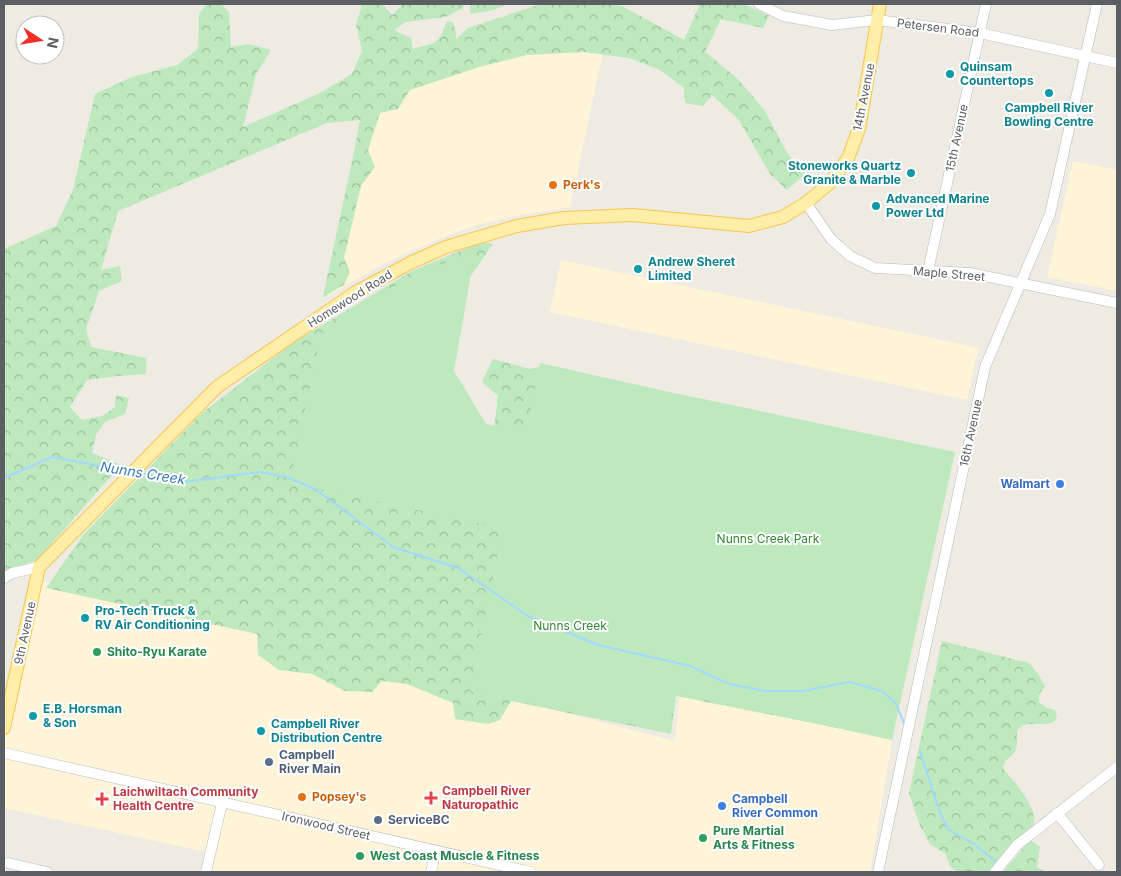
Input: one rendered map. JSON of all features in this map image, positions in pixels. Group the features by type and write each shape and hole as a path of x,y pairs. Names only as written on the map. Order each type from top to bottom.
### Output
{"main road":[{"name":"14th Avenue","path":"806,203 831,182 848,158 859,129 880,4"},
{"name":"Homewood Road","path":"39,567 217,387 356,292 412,262 446,248 517,226 564,218 633,215 749,226 782,218 806,203"},
{"name":"9th Avenue","path":"4,728 39,567"}],"street":[{"name":"Petersen Road","path":"759,4 782,16 832,25 877,20 980,33 1117,63"},
{"name":"15th Avenue","path":"928,271 986,4"},
{"name":"16th Avenue","path":"878,872 985,367 1050,214 1097,4"},
{"name":"Maple Street","path":"806,203 831,239 850,256 875,268 970,273 1117,303"},
{"path":"4,578 12,573 39,567"},
{"name":"Ironwood Street","path":"4,754 531,872"},
{"path":"995,872 1017,845 1056,813 1117,768"},
{"path":"206,872 222,803"},
{"path":"1056,813 1099,865"},
{"path":"431,872 436,851"},
{"path":"8,863 47,872"}],"shaded area":[{"path":"606,38 570,207 510,217 474,226 441,238 387,262 328,296 371,95 474,51"},
{"path":"1073,161 1117,170 1117,291 1047,277"},
{"path":"561,260 980,348 967,400 550,312"},
{"path":"36,580 307,646 675,741 681,681 892,740 870,872 208,872 210,853 4,808 4,728"}],"green space":[{"path":"207,4 221,4 229,12 231,47 248,44 271,50 256,74 243,127 318,94 352,74 362,51 356,25 362,4 382,4 392,15 403,4 464,4 463,8 445,17 406,22 394,30 411,38 413,49 435,42 441,35 446,22 453,22 456,39 468,28 541,4 612,4 622,6 684,40 700,4 744,4 769,16 763,28 721,19 705,52 737,78 765,111 786,151 804,175 787,190 770,174 739,120 712,95 703,106 685,103 684,88 660,70 629,58 583,52 527,55 479,67 410,90 398,109 380,113 368,150 375,167 361,186 344,258 350,272 344,285 323,297 360,120 327,123 118,211 101,270 120,266 122,281 99,291 86,329 91,347 146,358 146,374 87,380 70,407 82,420 102,416 115,407 116,395 129,398 125,414 105,422 96,435 92,453 121,465 37,560 4,572 4,249 56,226 73,190 95,94 132,77 177,65 198,49 199,13"},
{"path":"470,4 507,4 494,10 470,14"},
{"path":"481,242 493,244 470,277 450,365 483,431 494,428 498,396 482,382 493,359 530,369 545,366 888,738 676,696 671,734 511,701 500,720 488,724 455,719 453,703 407,684 382,681 372,692 345,691 312,674 279,670 258,655 257,634 46,588 84,534 202,413 291,344 412,271"},
{"name":"Nunns Creek","path":"475,251 454,371 486,424 526,431 540,363 955,452 892,740 676,693 668,732 470,691 503,528 290,483 321,334 360,305 416,274"},
{"path":"942,641 1029,663 1045,686 1039,695 1039,702 1047,708 1055,710 1057,717 1051,723 1028,724 1017,731 1015,751 1005,761 1003,768 1029,803 1034,824 1003,854 989,872 957,872 950,866 945,853 931,845 920,826 909,793"},
{"path":"1030,840 1040,847 1037,867 1045,872 1003,872"}],"waterway":[{"name":"Nunns Creek","path":"4,478 52,457 128,471"},
{"name":"Nunns Creek","path":"140,473 184,482 260,472 286,477 315,489 393,547 458,568 528,616 598,645 690,666 729,684 765,691 803,691 849,682 882,691 896,704 904,723"},
{"name":"Nunns Creek","path":"920,751 939,810 948,829 974,844 996,862"}],"place":[{"name":"Quinsam Countertops","path":"950,74"},
{"name":"Campbell River Bowling Centre","path":"1049,93"},
{"name":"Stoneworks Quartz Granite & Marble","path":"911,173"},
{"name":"Perk's","path":"553,185"},
{"name":"Advanced Marine Power Ltd","path":"876,206"},
{"name":"Andrew Sheret Limited","path":"638,269"},
{"name":"Walmart","path":"1060,484"},
{"name":"Pro-Tech Truck & RV Air Conditioning","path":"85,618"},
{"name":"Shito-Ryu Karate","path":"97,652"},
{"name":"E.B. Horsman & Son","path":"33,716"},
{"name":"Campbell River Distribution Centre","path":"261,731"},
{"name":"Campbell River Main","path":"269,762"},
{"name":"Popsey's","path":"302,797"},
{"name":"Campbell River Naturopathic","path":"431,798"},
{"name":"Laichwiltach Community Health Centre","path":"102,799"},
{"name":"Campbell River Common","path":"722,806"},
{"name":"ServiceBC","path":"378,820"},
{"name":"Pure Martial Arts & Fitness","path":"703,838"},
{"name":"West Coast Muscle & Fitness","path":"360,856"}],"park label":[{"name":"Nunns Creek Park","path":"768,539"}]}
